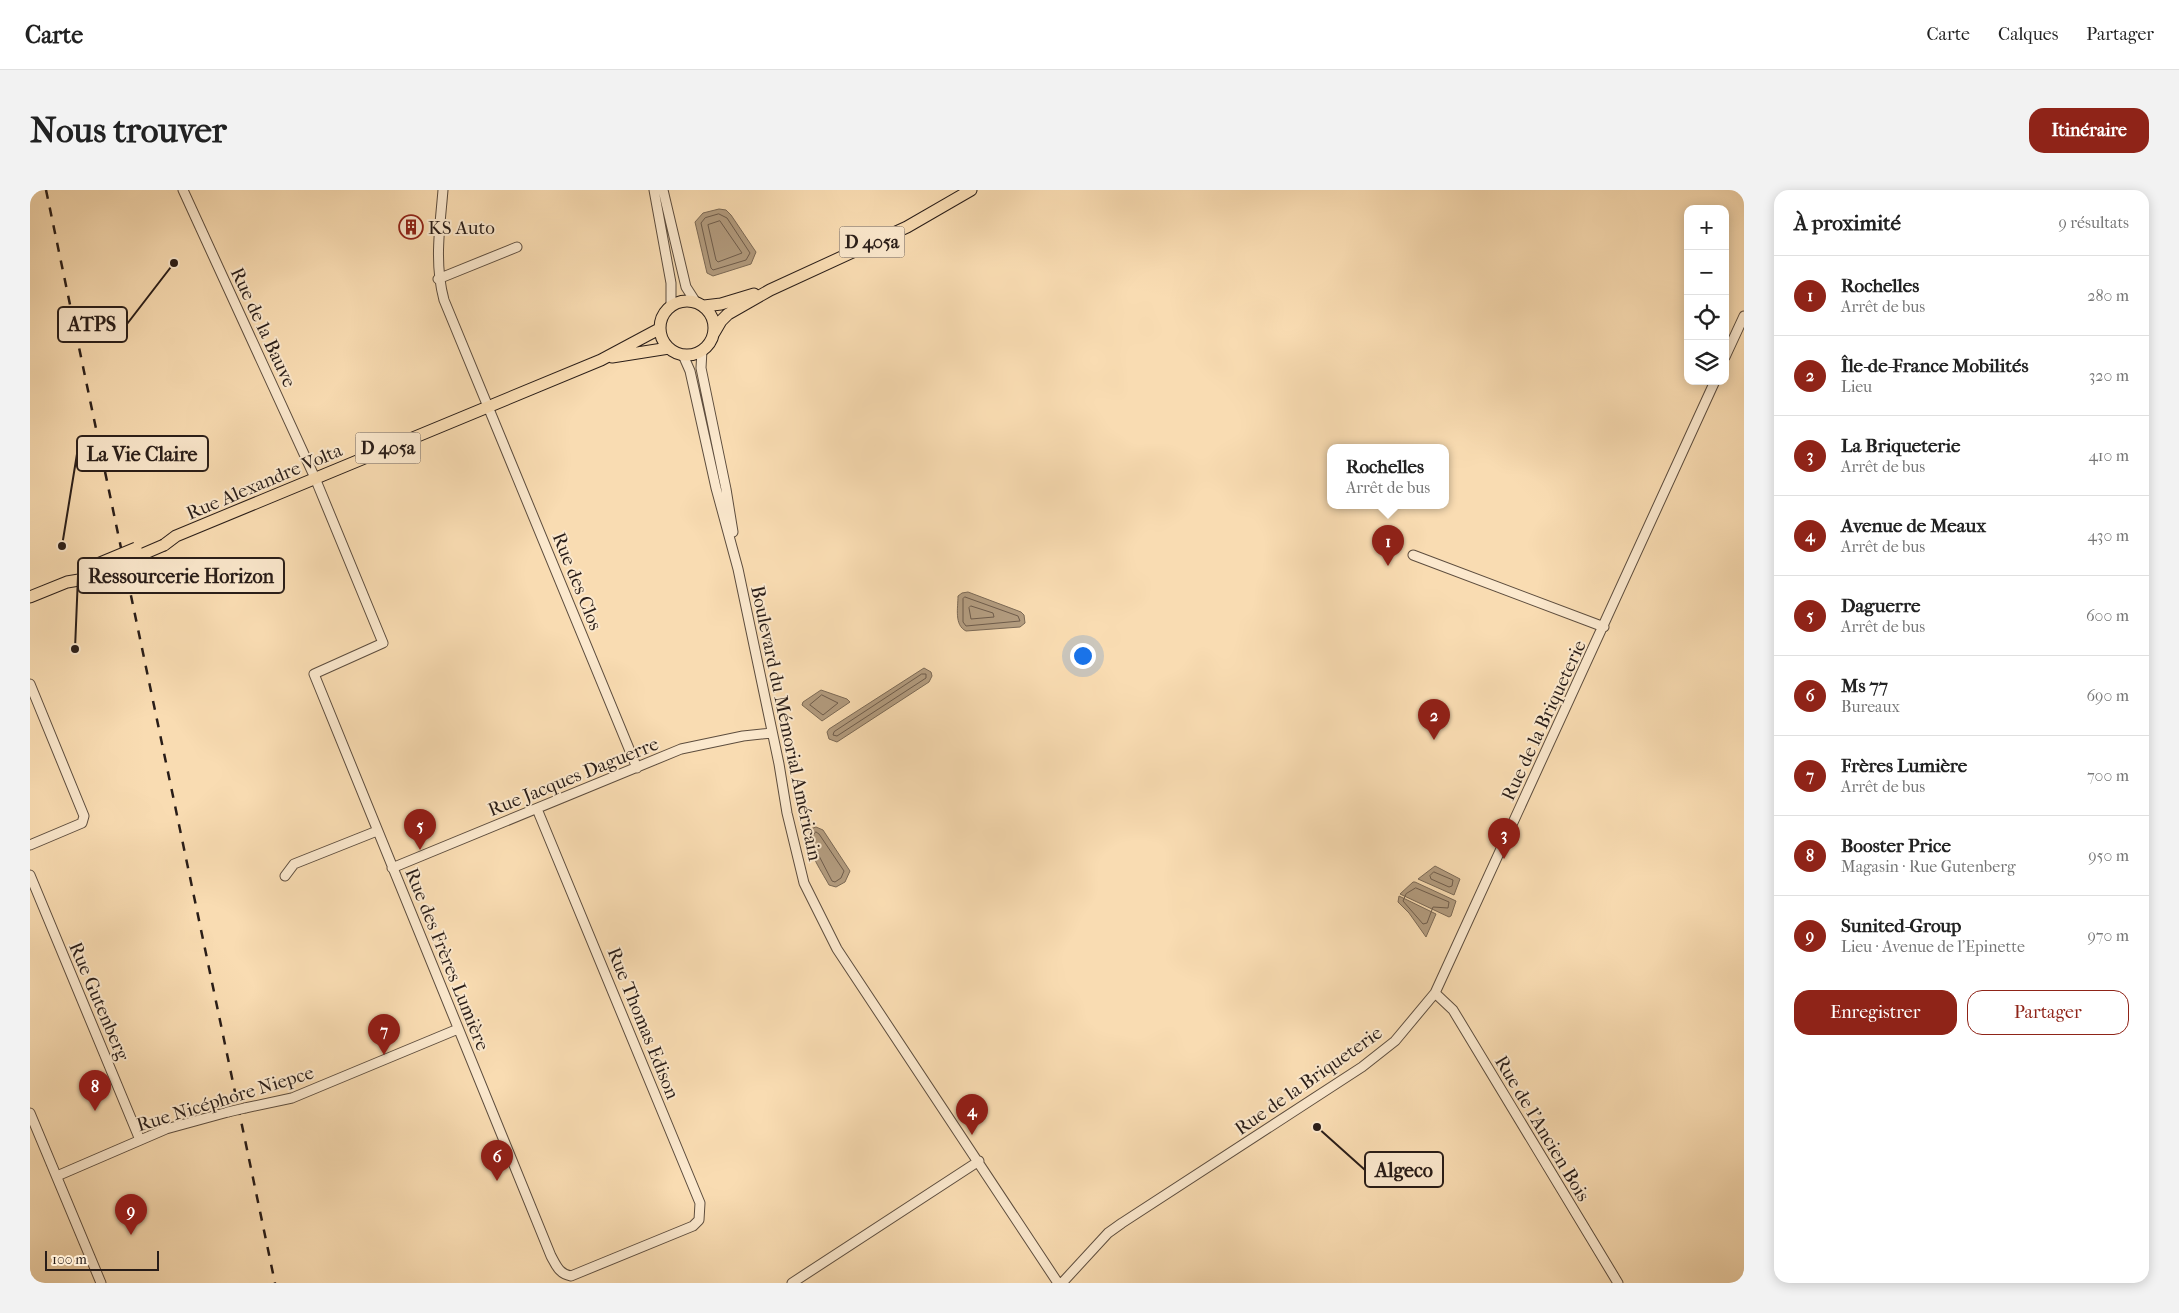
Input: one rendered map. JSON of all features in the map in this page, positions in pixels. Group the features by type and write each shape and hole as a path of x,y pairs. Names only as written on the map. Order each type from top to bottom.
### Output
{"main road":[{"name":"D 405a","path":"714,333 728,314 770,290 907,227 971,190"},
{"name":"D 405a","path":"699,304 721,304 770,290"},
{"path":"678,301 699,304 712,318 714,333 708,346 690,355 683,355 669,348 664,343 659,329 662,316 671,305 678,301"},
{"name":"Rue Alexandre Volta","path":"30,597 601,360 659,329"},
{"name":"Rue Alexandre Volta","path":"601,360 669,348"}],"street":[{"name":"Rue de la Bauve","path":"183,190 315,478"},
{"name":"Rue des Clos","path":"443,190 438,279 444,300 637,768"},
{"path":"654,190 669,271 671,305"},
{"path":"663,190 686,287 699,304"},
{"path":"438,279 517,247"},
{"path":"1729,349 1744,316"},
{"path":"702,350 702,368 726,488 738,569"},
{"path":"683,355 690,371 716,488 738,569"},
{"name":"Rue de la Briqueterie","path":"1060,1283 1108,1233 1362,1067 1395,1041 1435,993 1604,627 1712,385"},
{"name":"Rue des Frères Lumière","path":"315,478 383,643 314,674 551,1256 559,1271 571,1276 669,1237"},
{"path":"1413,555 1604,627"},
{"name":"Boulevard du Mémorial Américain","path":"738,569 787,813 804,883 837,949 1060,1283"},
{"path":"30,684 84,816 82,823 30,844"},
{"name":"Rue Jacques Daguerre","path":"392,868 681,750 743,736 772,733"},
{"name":"Rue Thomas Edison","path":"537,809 700,1203 699,1220 693,1226 669,1237"},
{"path":"285,876 294,864 377,831"},
{"name":"Rue Gutenberg","path":"30,875 140,1140"},
{"name":"Rue de l'Ancien Bois","path":"1435,993 1453,1010 1618,1283"},
{"name":"Rue Nicéphore Niepce","path":"57,1176 140,1140 198,1119 292,1098 458,1029"},
{"path":"30,1113 100,1283"},
{"path":"30,1141 40,1136"},
{"path":"792,1283 979,1161"}],"water":[{"path":"719,209 726,210 731,215 756,252 751,264 713,276 707,273 695,222 703,213"},
{"path":"968,592 1021,612 1024,615 1025,623 1020,627 966,631 960,625 957,611 958,596"},
{"path":"924,668 931,672 932,676 929,682 837,742 829,739 827,732 829,729"},
{"path":"821,690 847,699 850,702 822,721 802,705 803,702"},
{"path":"816,827 823,830 850,871 845,882 836,887 829,885 811,850 808,836 810,829"},
{"path":"1435,866 1460,879 1454,895 1418,879"},
{"path":"1413,882 1456,901 1451,916 1449,917 1400,894"},
{"path":"1399,896 1436,914 1426,937 1409,913 1398,902"}],"railway":[{"path":"46,190 275,1283"}],"place":[{"name":"KS Auto","path":"411,227"},
{"name":"ATPS","path":"174,263"},
{"name":"La Vie Claire","path":"62,546"},
{"name":"Rochelles","path":"1388,566"},
{"name":"Ressourcerie Horizon","path":"75,649"},
{"name":"Île-de-France Mobilités","path":"1434,740"},
{"name":"Daguerre","path":"420,850"},
{"name":"La Briqueterie","path":"1504,859"},
{"name":"Frères Lumière","path":"384,1055"},
{"name":"Booster Price","path":"95,1111"},
{"name":"Algeco","path":"1317,1127"},
{"name":"Avenue de Meaux","path":"972,1135"},
{"name":"Ms 77","path":"497,1181"},
{"name":"Sunited-Group","path":"131,1235"}]}
